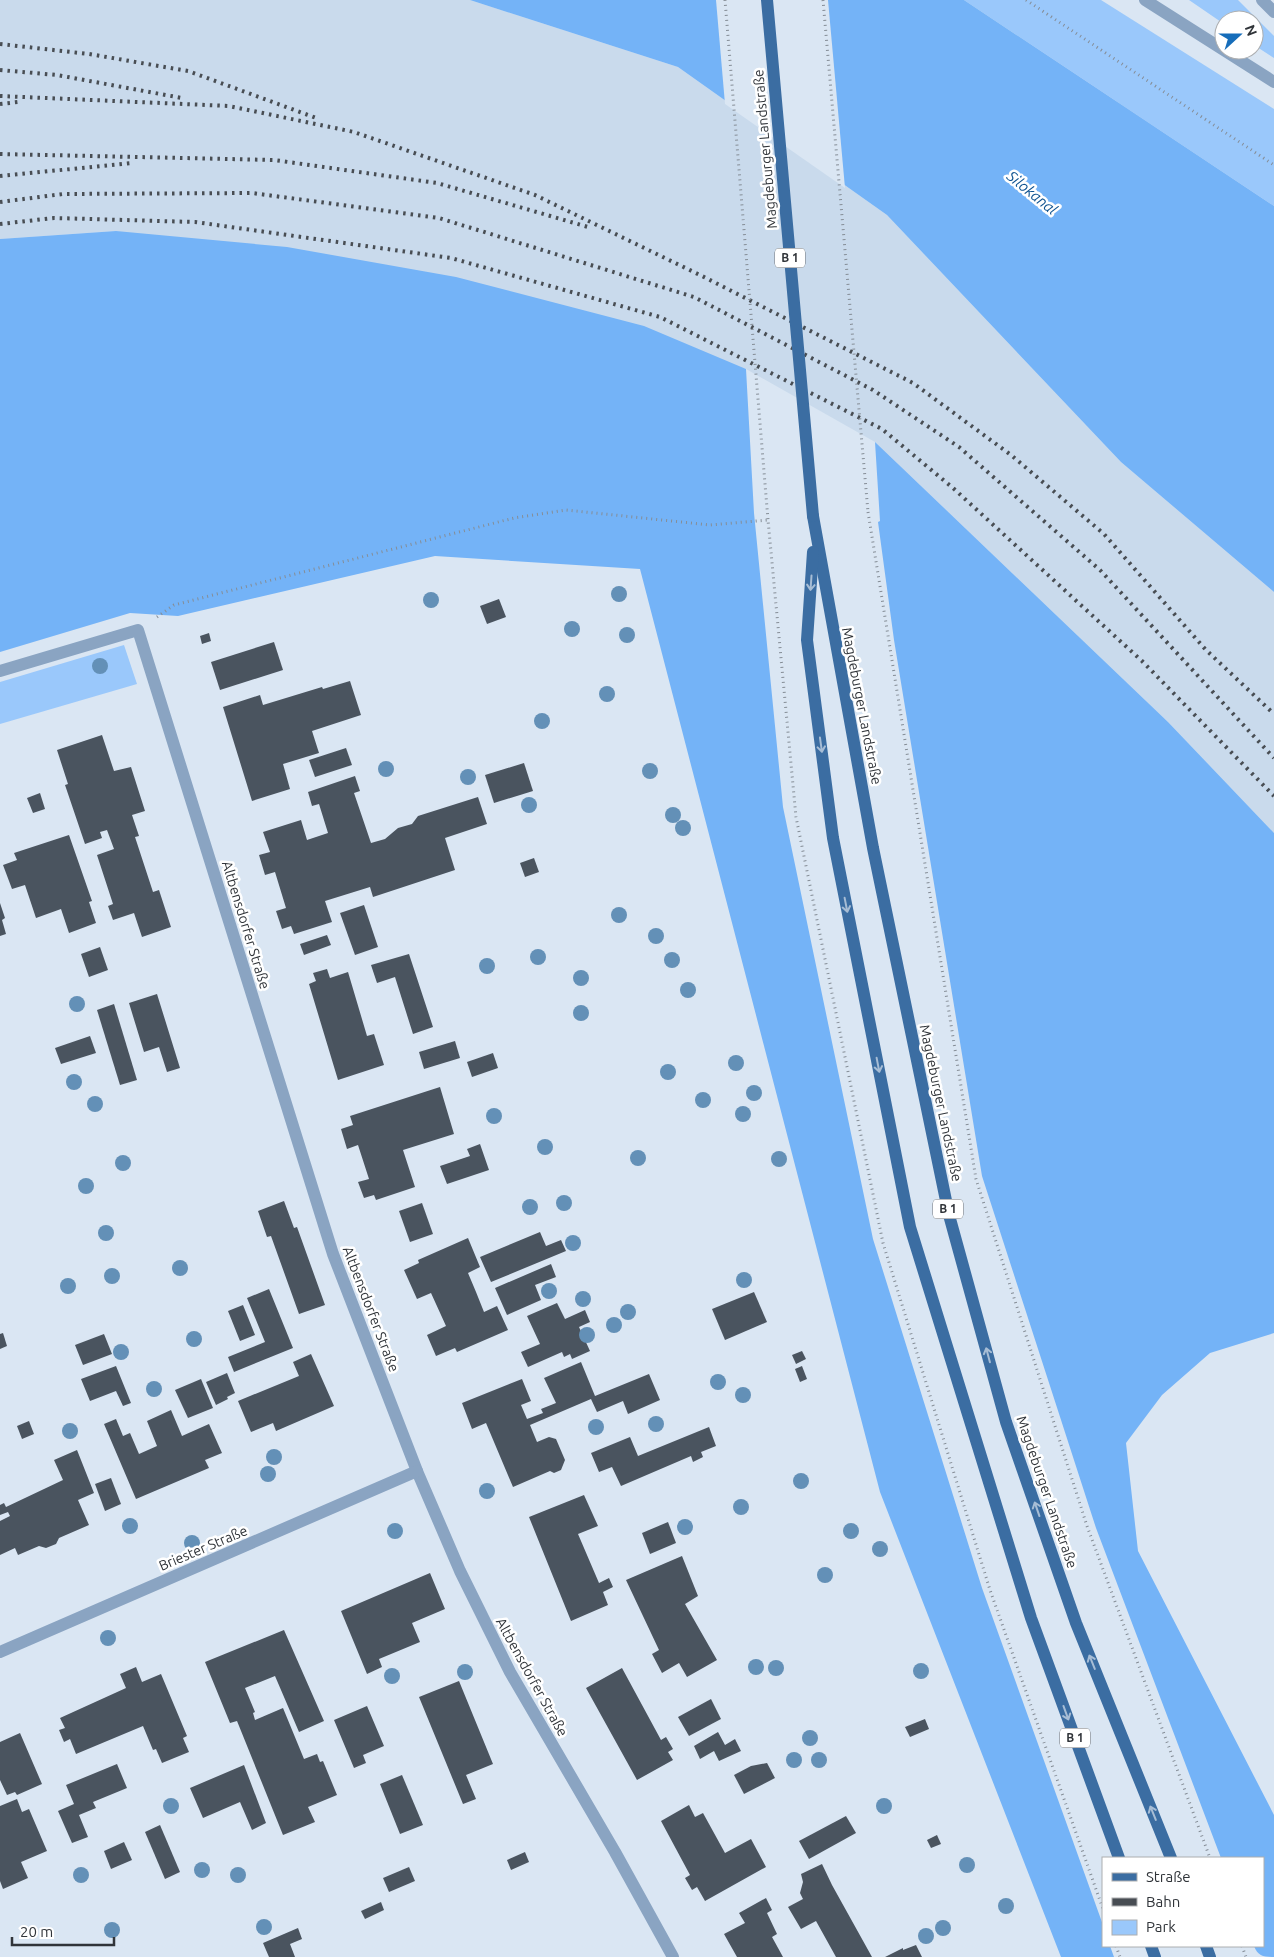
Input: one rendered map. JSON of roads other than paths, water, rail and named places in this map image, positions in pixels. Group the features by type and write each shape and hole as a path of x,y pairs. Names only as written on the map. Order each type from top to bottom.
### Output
{"main road":[{"name":"Magdeburger Landstraße","path":"767,0 813,516 814,535 807,640 832,828 910,1227 1031,1618 1119,1857"},
{"name":"Magdeburger Landstraße","path":"814,535 873,848 949,1215 1009,1431 1076,1622 1171,1857"}],"street":[{"path":"1145,0 1274,82"},
{"path":"1262,0 1274,12"},
{"name":"Altbensdorfer Straße","path":"0,671 138,630 333,1254 417,1471 460,1571 510,1672 615,1852 673,1957"},
{"name":"Briester Straße","path":"0,1652 417,1471"}],"railway":[{"path":"0,44 89,54 188,71 319,119"},
{"path":"0,70 57,75 182,98"},
{"path":"0,96 229,106 354,132 535,195 702,276 913,383 1011,455 1104,534 1206,650 1274,714"},
{"path":"0,104 18,102"},
{"path":"0,154 274,160 437,183 588,227"},
{"path":"0,176 132,163"},
{"path":"0,202 63,194 252,193 439,218 694,297 873,390 959,447 1100,570 1274,758"},
{"path":"0,224 54,218 195,222 451,258 660,317 882,429 953,488 1142,661 1274,796"}],"water label":[{"name":"Silokanal","path":"1032,193"}]}
